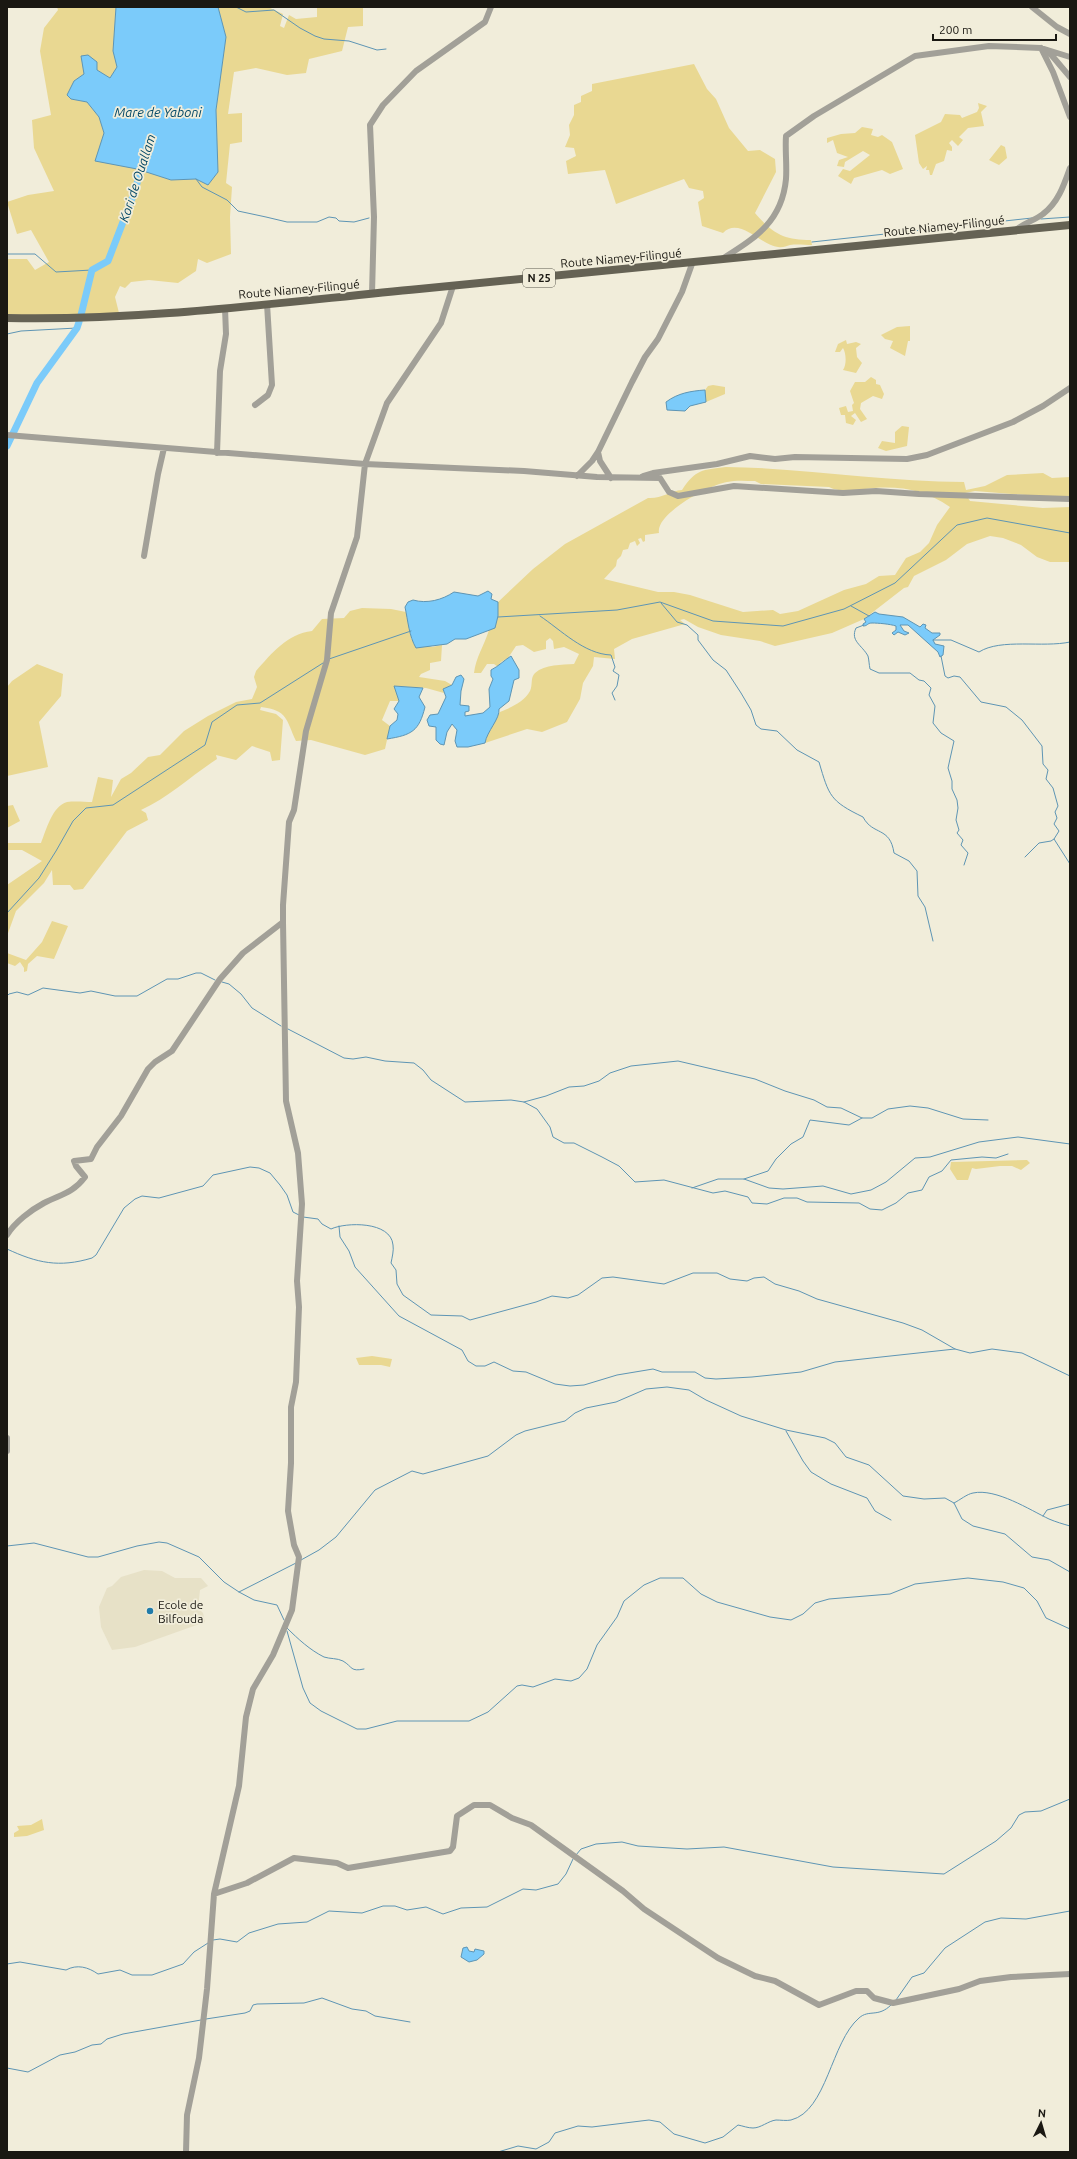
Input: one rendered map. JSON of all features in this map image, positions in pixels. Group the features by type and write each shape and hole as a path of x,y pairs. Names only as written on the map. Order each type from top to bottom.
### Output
{"main road":[{"name":"Route Niamey-Filingué","path":"7,318 92,318 225,308 692,264 1070,225"}],"street":[{"path":"372,294 374,217 370,125 383,105 416,71 485,22 491,7"},
{"path":"1032,7 1057,28 1070,34"},
{"path":"719,261 754,239 763,231 772,219 781,201 786,181 786,136 814,116 915,56 989,46 1044,49 1070,58"},
{"path":"1044,49 1070,76"},
{"path":"1044,49 1070,117"},
{"path":"1016,230 1024,223 1044,214 1060,195 1070,168"},
{"path":"577,476 592,461 598,452 645,357 658,338 682,292 692,264"},
{"path":"186,2152 187,2115 199,2058 207,1988 214,1894 239,1786 246,1717 253,1689 273,1655 292,1610 299,1557 294,1545 288,1511 291,1463 291,1408 296,1382 300,1307 297,1281 302,1204 298,1153 286,1101 283,904 289,822 294,810 306,731 327,660 331,613 357,537 365,464 387,404 441,323 453,286"},
{"path":"254,405 268,395 272,385 267,304"},
{"path":"217,453 220,372 226,334 225,308"},
{"path":"642,477 653,472 717,464 750,456 775,459 795,457 907,459 927,455 1013,422 1043,406 1070,388"},
{"path":"7,435 365,464 524,471 611,478 660,478 669,492 678,496 734,486 843,493 876,490 919,494 1070,499"},
{"path":"144,556 164,448"},
{"path":"598,452 600,461 611,478"},
{"path":"7,1235 30,1212 43,1203 70,1192 79,1185 85,1177 74,1161 91,1159 97,1147 121,1116 148,1069 155,1062 172,1051 222,978 243,953 284,922"},
{"path":"7,1438 7,1451"},
{"path":"214,1894 247,1882 294,1858 337,1863 348,1868 450,1851 453,1848 457,1816 474,1805 490,1805 512,1818 532,1825 552,1838 623,1891 644,1909 718,1958 755,1976 775,1981 819,2005 856,1991 867,1991 874,1998 894,2003 958,1989 980,1981 1026,1976 1070,1974"}],"shaded area":[{"path":"57,7 116,7 113,51 117,67 110,78 97,70 81,56 85,74 74,81 71,99 87,102 99,117 104,133 137,169 171,180 196,179 208,185 218,172 216,110 226,37 218,7 268,7 283,14 280,26 284,28 289,15 296,19 317,17 317,7 363,7 363,26 348,27 342,51 309,59 306,73 287,75 256,68 234,72 228,114 242,113 242,142 230,144 226,183 232,187 230,217 231,254 207,263 198,259 196,271 178,283 149,280 131,282 125,288 120,286 115,297 119,313 29,316 7,314 7,259 27,259 35,270 49,262 31,230 17,234 7,202 28,195 54,191 34,148 32,120 51,115 40,51 44,28 58,10"},
{"path":"694,64 707,89 716,99 729,128 748,151 760,150 775,159 776,172 755,213 774,231 793,239 811,240 812,245 790,245 778,247 765,242 750,233 736,228 729,229 723,233 702,226 698,202 704,198 703,191 689,188 684,179 616,204 605,170 568,174 566,161 576,156 574,148 565,147 570,135 569,125 574,115 574,105 581,102 581,96 592,91 592,84"},
{"path":"978,103 987,106 981,112 984,126 968,128 959,137 963,140 958,146 952,140 949,143 952,147 952,151 947,150 944,161 936,164 932,175 930,175 929,170 926,170 927,166 923,169 919,163 915,135 941,122 945,114 960,115 962,118 977,112 979,108"},
{"path":"862,127 873,129 871,135 878,137 882,135 892,142 903,169 890,174 882,170 854,178 851,184 838,176 843,169 850,171 870,155 863,151 845,162 844,167 837,166 839,160 848,157 837,153 833,140 827,143 827,138 841,134 855,133"},
{"path":"1001,145 1005,147 1007,158 999,165 989,160"},
{"path":"910,326 910,341 908,341 905,356 890,348 893,341 885,339 881,335 897,327"},
{"path":"846,340 847,344 856,342 861,344 856,348 857,357 862,363 856,373 843,370 846,359 843,348 840,352 835,352 838,344"},
{"path":"871,377 876,380 876,384 880,385 884,394 882,399 873,396 861,403 860,409 867,419 861,422 855,413 851,416 856,420 853,425 846,423 845,415 841,415 839,408 846,406 848,412 853,411 852,405 854,403 850,391 855,382 865,382"},
{"path":"713,385 725,387 725,394 706,402 705,390 708,386"},
{"path":"902,426 909,427 907,446 886,451 878,448 882,441 895,443 895,432"},
{"path":"726,467 785,470 904,480 964,482 966,490 985,486 1007,475 1043,473 1052,478 1070,477 1070,496 1038,496 975,491 965,493 970,501 1043,508 1070,507 1070,562 1050,562 1037,557 1021,545 1003,538 990,536 967,544 946,560 914,576 908,587 904,588 864,619 832,633 775,646 760,641 721,635 698,627 684,619 680,620 685,624 632,639 614,649 615,659 594,657 593,666 583,683 580,699 567,722 542,732 527,729 485,743 486,734 500,712 516,704 530,691 535,673 549,666 574,664 579,654 564,647 554,649 553,641 550,638 546,641 546,649 534,652 523,645 516,646 508,658 501,662 498,667 494,664 487,664 481,673 474,673 476,662 489,630 495,628 498,616 498,602 533,569 565,544 648,498 682,490 691,478 700,472","holes":["755,481 761,484 829,487 845,491 874,488 905,489 923,493 950,507 937,525 929,543 920,552 906,558 895,575 879,576 866,584 844,590 798,611 780,614 773,610 743,612 690,595 674,592 658,592 604,579 616,566 617,560 621,556 623,550 628,549 630,543 635,541 637,546 640,543 638,539 641,538 643,542 645,541 645,535 659,533 660,525 665,517 674,509 697,494 727,482"]},
{"path":"362,608 391,609 406,612 411,631 411,639 432,647 442,645 441,661 430,663 430,670 421,674 419,677 445,681 452,685 443,689 444,693 426,688 395,686 399,701 390,701 382,720 390,726 385,749 365,755 311,740 296,741 285,717 270,708 261,707 260,710 276,714 283,720 280,760 272,761 270,752 252,746 236,760 216,755 217,759 170,793 141,810 146,813 148,820 127,831 83,889 74,890 70,885 53,885 52,870 44,883 16,911 7,936 7,885 42,861 22,850 7,850 7,843 41,843 50,820 57,808 67,802 92,802 98,777 113,780 111,797 121,779 131,773 148,757 160,755 184,731 208,716 236,702 252,699 257,687 254,677 256,671 281,645 295,636 312,631 322,619 344,618 350,611"},
{"path":"37,664 63,674 61,696 39,722 48,767 7,776 7,687 12,681"},
{"path":"13,805 20,821 7,828 7,806"},
{"path":"52,921 68,926 54,959 37,956 28,964 27,971 24,972 24,968 20,962 15,966 7,963 7,953 26,960 42,942"},
{"path":"1027,1160 1030,1163 1021,1170 1012,1166 972,1168 968,1180 957,1180 950,1169 951,1162"},
{"path":"372,1356 392,1359 390,1367 381,1365 359,1365 356,1358"},
{"name":"Ecole de Bilfouda","path":"144,1570 162,1571 175,1578 201,1578 208,1586 200,1590 198,1608 203,1613 205,1622 135,1647 112,1650 101,1627 99,1607 107,1588 112,1586 121,1577"},
{"path":"42,1819 44,1830 27,1836 14,1837 14,1833 19,1830 17,1826 31,1825"}],"water":[{"name":"Mare de Yaboni","path":"116,7 218,7 226,37 216,110 218,172 208,185 196,179 171,180 137,169 95,161 104,133 99,117 87,102 71,99 67,95 74,81 84,74 81,56 88,55 97,62 97,70 110,78 117,67 113,51"},
{"path":"705,390 706,402 690,406 685,411 667,410 666,402 675,396"},
{"path":"488,591 492,594 491,599 498,602 498,616 495,628 466,639 455,639 447,644 416,648 410,633 405,607 408,602 413,600 424,602 434,600 454,592 478,596"},
{"path":"875,612 879,614 903,617 920,627 923,624 926,625 925,628 932,633 940,633 940,635 933,640 935,644 944,646 943,655 940,657 938,652 908,625 900,625 904,631 909,633 905,635 898,632 894,635 892,633 896,630 896,626 893,625 869,623 866,626 863,626 866,622 864,619"},
{"path":"511,656 519,670 519,678 514,680 509,701 499,709 498,717 488,734 485,743 468,747 457,747 455,741 457,730 452,724 447,732 444,745 440,744 436,740 436,727 429,726 427,720 430,715 438,714 446,697 443,689 452,685 456,677 461,675 464,679 460,705 469,706 469,711 465,712 465,716 483,713 490,707 489,689 493,679 491,676 491,670"},
{"path":"394,686 423,688 419,697 425,707 417,727 403,736 387,739 390,726 397,720 398,714 394,709 399,701"},
{"path":"467,1947 469,1951 474,1952 475,1949 484,1951 484,1954 477,1960 469,1962 461,1957 463,1948"}],"waterway":[{"path":"236,7 246,12 274,10 300,28 315,36 324,39 349,41 377,50 386,49"},
{"name":"Kori de Ouallam","path":"81,315 92,270 108,261 133,196 144,161"},
{"path":"196,179 202,187 227,200 238,211 287,222 317,222 329,217 336,218 339,221 354,222 369,218"},
{"path":"1041,219 1070,217"},
{"path":"812,242 1032,218"},
{"path":"7,254 35,254 56,272 92,270"},
{"name":"Kori de Ouallam","path":"7,446 37,383 77,328 79,322"},
{"path":"7,334 21,331 77,328"},
{"path":"498,617 617,610 660,602 713,621 783,626 844,609 895,583 957,525 987,518 1070,533"},
{"path":"661,603 677,622 687,625 698,635 698,640 713,660 726,670 751,710 756,725 761,729 777,731 797,750 819,762 825,783 837,802 863,817 867,823 885,835 892,844 894,853 909,861 917,871 918,896 925,907 933,941"},
{"path":"851,606 869,616"},
{"path":"540,616 582,646 601,654 611,655 615,667 613,671 619,675 617,686 612,693 615,700"},
{"path":"864,625 856,628 854,636 868,656 870,669 879,673 910,673 919,680 924,681 931,688 929,695 935,706 933,723 941,733 954,741 948,768 952,781 952,789 957,800 958,808 956,820 959,830 957,833 963,840 961,845 968,853 964,865"},
{"path":"329,659 411,631"},
{"path":"933,640 951,640 979,652 999,645 1059,644 1070,642"},
{"path":"941,656 945,676 948,678 954,676 960,677 981,702 1006,707 1022,720 1042,746 1043,764 1048,770 1046,779 1053,788 1058,806 1055,812 1057,818 1054,824 1059,831 1054,839 1070,864"},
{"path":"7,913 39,878 73,821 86,808 113,805 205,745 212,722 237,705 260,703 323,663"},
{"path":"1025,857 1039,843 1054,839"},
{"path":"7,996 17,992 28,995 43,988 80,993 91,991 115,996 137,996 167,979 178,979 196,973 201,973 215,980"},
{"path":"222,982 229,984 241,994 252,1008 281,1026"},
{"path":"288,1029 344,1058 353,1059 366,1057 385,1061 414,1063 423,1070 431,1080 465,1102 511,1100 524,1102 537,1109 550,1127 553,1137 564,1143 574,1143 619,1166 635,1182 664,1180 713,1193 725,1191 748,1197 752,1203 767,1204 784,1198 797,1198 807,1202 859,1203 870,1209 882,1210 896,1203 908,1193 922,1190 929,1177 942,1171 951,1160 982,1157 996,1158 1008,1154"},
{"path":"524,1102 546,1096 569,1087 584,1086 599,1081 610,1073 631,1066 678,1061 755,1079 785,1091 814,1100 827,1107 841,1108 862,1118 872,1118 888,1109 910,1106 928,1108 963,1119 988,1120"},
{"path":"744,1179 768,1171 776,1159 791,1144 803,1137 810,1120 849,1125 862,1118"},
{"path":"692,1188 718,1179 744,1179 769,1188 783,1189 823,1186 851,1194 871,1190 886,1182 915,1158 930,1157 979,1142 1018,1137 1070,1144"},
{"path":"7,1249 38,1261 69,1263 92,1258 96,1255 124,1208 135,1199 142,1196 159,1198 203,1186 213,1175 250,1167 259,1168 270,1173 287,1195 293,1212 299,1215"},
{"path":"303,1217 318,1219 322,1224 331,1229 347,1225 367,1225 385,1231 390,1237 393,1245 391,1263 396,1270 397,1284 403,1295 431,1315 462,1316 470,1320 536,1302 552,1296 568,1298 578,1295 602,1278 613,1277 664,1284 693,1273 717,1273 730,1279 747,1281 754,1278 764,1277 775,1284 799,1291 817,1299 903,1323 922,1330 955,1349 970,1353 992,1349 1022,1353 1070,1376"},
{"path":"339,1226 340,1237 349,1251 355,1267 399,1316 462,1350 468,1361 476,1366 485,1366 494,1362 513,1371 526,1372 555,1384 570,1386 584,1385 617,1375 653,1369 662,1372 695,1372 705,1378 716,1379 752,1377 801,1372 835,1362 955,1349"},
{"path":"301,1560 319,1550 336,1537 375,1490 412,1471 423,1474 488,1456 516,1435 525,1431 565,1421 575,1413 586,1408 616,1402 646,1389 667,1387 689,1390 706,1400 741,1416 786,1430 825,1438 835,1443 846,1457 869,1465 903,1496 924,1499 945,1498 954,1503 962,1519 973,1526 1005,1534 1032,1557 1049,1560 1070,1572"},
{"path":"786,1431 811,1472 831,1484 867,1498 875,1511 891,1520"},
{"path":"954,1503 973,1493 982,1492 1002,1497 1049,1519 1070,1526"},
{"path":"1043,1516 1047,1510 1070,1504"},
{"path":"7,1546 34,1543 88,1557 98,1557 137,1546 159,1542 167,1543 199,1557 224,1582 239,1592 254,1600 277,1605 284,1620"},
{"path":"239,1592 296,1563"},
{"path":"287,1631 303,1688 310,1703 321,1711 357,1729 366,1729 397,1721 469,1721 488,1712 517,1686 522,1685 533,1687 555,1679 571,1681 579,1678 587,1669 597,1645 617,1617 624,1601 644,1585 660,1578 683,1578 701,1594 717,1602 770,1617 791,1620 803,1614 815,1603 829,1599 890,1594 915,1584 968,1578 1003,1582 1024,1588 1037,1601 1046,1618 1070,1629"},
{"path":"287,1628 304,1644 324,1657 341,1660 356,1670 364,1669"},
{"path":"576,1855 581,1849 596,1844 622,1842 638,1846 687,1849 724,1847 833,1867 944,1874 996,1841 1011,1828 1019,1815 1025,1812 1041,1811 1070,1799"},
{"path":"213,1940 220,1939 237,1942 249,1933 278,1924 307,1922 329,1911 362,1913 383,1906 395,1906 407,1910 426,1907 443,1914 461,1908 487,1907 523,1889 536,1890 558,1884 566,1874 573,1859"},
{"path":"896,2000 912,1977 924,1973 945,1948 985,1922 1001,1918 1026,1919 1070,1911"},
{"path":"7,1964 20,1962 66,1970 74,1967 82,1967 98,1974 120,1970 132,1975 152,1975 183,1964 194,1952 208,1943"},
{"path":"206,2019 245,2013 250,2011 253,2005 257,2004 304,2003 322,1998 352,2009 366,2011 375,2016 410,2022"},
{"path":"498,2152 518,2146 536,2149 549,2142 555,2133 578,2126 592,2127 649,2120 660,2122 674,2134 705,2143 723,2137 738,2125 753,2128 776,2120 791,2120 803,2114 813,2104 821,2090 842,2043 850,2029 859,2018 866,2014 882,2011 891,2005"},
{"path":"7,2068 28,2072 60,2055 75,2052 92,2045 101,2044 107,2039 123,2034 201,2020"}],"place":[{"name":"Ecole de Bilfouda","path":"150,1611"}]}
